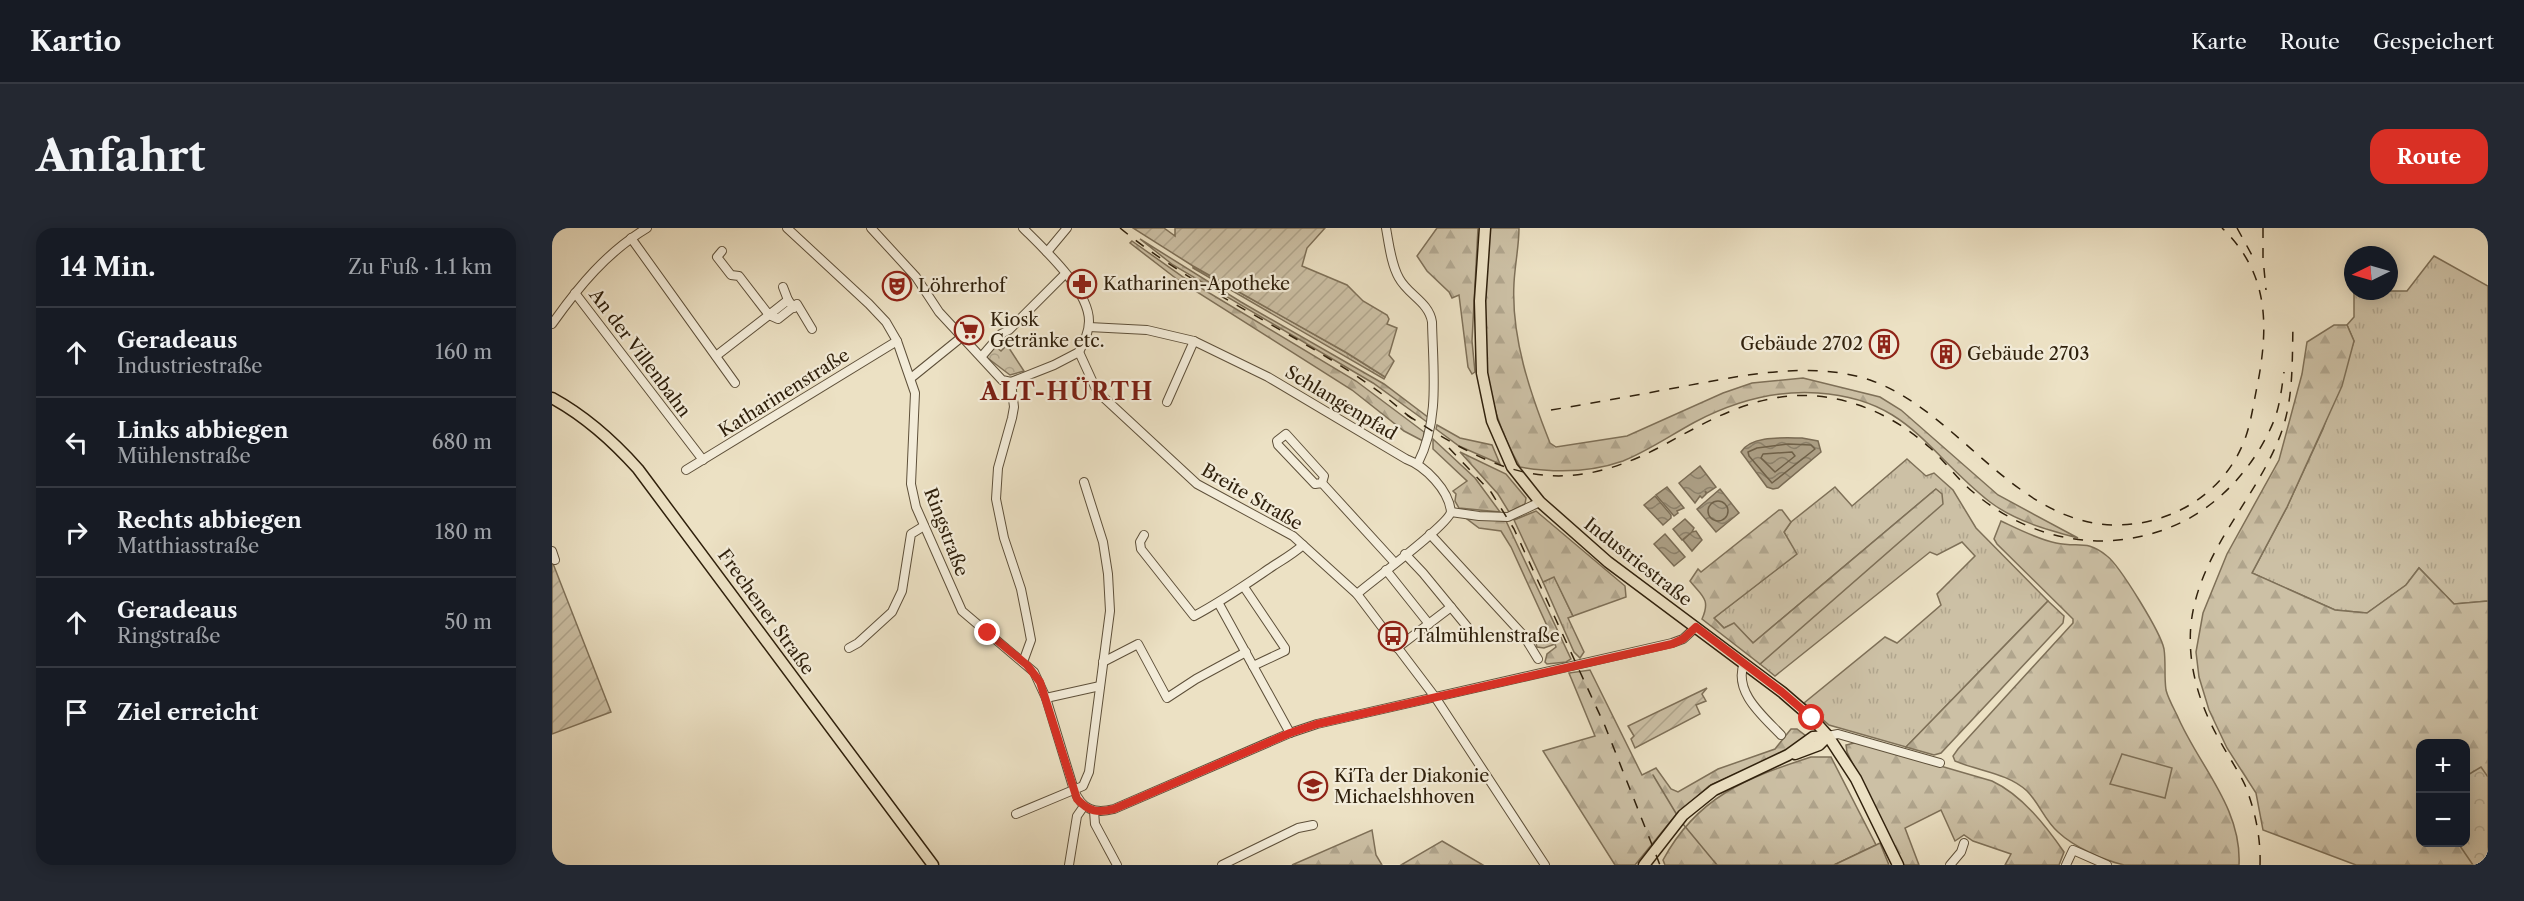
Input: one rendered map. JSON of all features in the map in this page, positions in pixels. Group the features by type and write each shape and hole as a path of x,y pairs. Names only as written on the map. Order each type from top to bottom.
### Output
{"main road":[{"name":"Industriestraße","path":"1485,228 1479,341 1485,392 1502,448 1519,477 1540,502 1608,562 1782,692 1828,736 1856,779 1898,865"},
{"name":"Frechener Straße","path":"552,398 580,415 625,454 638,469 933,865"},
{"path":"1644,865 1683,815 1714,790 1788,755 1813,737 1828,736"}],"street":[{"path":"552,324 555,314 603,261 647,228"},
{"name":"Ringstraße","path":"786,228 869,304 886,322 897,341 911,378 916,402 912,484 916,507 962,611 1034,672 1046,698 1074,790 1084,806"},
{"path":"871,228 894,250 939,312 1002,380 1011,382 1054,365 1079,352 1090,319 1085,304 1065,274 1023,228"},
{"path":"1047,252 1067,228"},
{"path":"1386,228 1399,279 1425,305 1432,322 1432,417 1427,445 1418,463"},
{"path":"631,238 735,383"},
{"path":"722,251 717,257 731,275 739,276 769,315 778,319 797,304 812,329"},
{"path":"982,356 1001,334 1009,330 1065,274"},
{"path":"783,286 794,308"},
{"name":"An der Villenbahn","path":"575,293 703,460"},
{"path":"716,357 788,300"},
{"name":"Schlangenpfad","path":"1089,327 1147,330 1194,341 1268,377 1406,459 1418,463 1443,491 1451,512"},
{"path":"911,378 963,336"},
{"name":"Katharinenstraße","path":"686,470 897,341"},
{"path":"1167,402 1194,341"},
{"name":"Breite Straße","path":"1079,352 1095,387 1102,396 1167,455 1185,475 1197,484 1287,532 1357,594 1435,697 1545,865"},
{"path":"1011,382 1014,406 998,468 996,499 1004,538 1021,589 1028,624 1030,645 1023,662"},
{"path":"1286,434 1324,476 1322,483 1315,484 1278,445 1277,441 1286,434"},
{"path":"1016,814 1083,786 1089,772 1110,611 1108,574 1098,523 1084,482"},
{"path":"1322,483 1395,562"},
{"path":"1357,594 1448,519 1451,512 1508,517 1540,502"},
{"path":"849,648 858,643 892,612 902,591 911,534 924,526"},
{"path":"1430,534 1524,636 1538,659"},
{"path":"1144,535 1140,542 1141,549 1194,616 1219,604 1272,566 1288,558 1303,545"},
{"path":"1405,554 1469,629 1468,636"},
{"path":"1386,570 1429,624"},
{"path":"1244,587 1285,648 1285,651 1253,666"},
{"path":"1219,604 1290,733"},
{"path":"1397,648 1451,607"},
{"path":"1069,865 1077,816 1084,806 1094,811 1114,809 1290,733 1354,714 1672,644 1683,639 1696,627"},
{"path":"1103,662 1138,644 1167,698 1196,679 1246,652"},
{"path":"1744,663 1740,674 1746,693 1762,716 1781,735"},
{"path":"1046,698 1100,686"},
{"path":"1828,736 1838,734 1940,763"},
{"path":"1094,811 1095,824 1117,865"},
{"path":"1222,865 1298,828 1313,825"},
{"path":"1950,865 1964,843"},
{"path":"2066,865 2073,850 2107,865"}],"green space":[{"path":"1133,228 1164,228 1175,236 1175,228 1325,228 1307,248 1302,266 1347,285 1363,301 1387,315 1389,319 1387,324 1397,328 1389,355 1394,361 1385,377 1193,266"},
{"path":"1437,228 1478,228 1472,341 1475,372 1472,374 1468,367 1459,295 1452,298 1449,292 1427,271 1417,256"},
{"path":"1489,228 1519,228 1514,303 1519,344 1523,364 1550,443 1556,447 1627,436 1723,393 1752,383 1803,378 1880,397 1901,410 1998,495 2078,538 2032,524 2000,509 1896,417 1849,397 1818,393 1786,393 1739,403 1695,422 1641,453 1610,465 1572,471 1520,467 1494,408 1488,379 1484,321"},
{"path":"1140,239 1241,302 1384,384 1429,418 1427,422 1373,383 1173,265"},
{"path":"1132,241 1186,279 1356,381 1424,432 1423,441 1404,431 1352,390 1178,280 1130,243"},
{"path":"2434,256 2488,286 2488,601 2454,604 2419,568 2406,585 2367,613 2335,610 2252,573 2287,507 2323,429 2354,341 2347,325 2354,317 2354,300 2398,300 2398,291 2407,291"},
{"path":"1193,266 1347,353 1385,377 1384,379 1193,268"},
{"path":"2334,325 2347,325 2354,341 2342,386 2287,507 2252,573 2335,610 2367,613 2406,585 2419,568 2454,604 2488,601 2488,865 2356,865 2263,830 2256,793 2227,748 2209,710 2199,677 2196,652 2203,613 2227,554 2279,460 2302,374 2307,342"},
{"path":"1007,345 1024,371 1010,375 985,356 995,346 1001,351"},
{"path":"1437,425 1460,438 1492,445 1500,464 1459,446 1436,429"},
{"path":"1433,439 1475,478 1500,512 1459,508 1455,501 1456,494 1453,491 1467,481 1433,449"},
{"path":"1460,452 1506,474 1526,498 1525,504 1509,512 1498,494"},
{"path":"1907,459 1926,476 1934,473 1953,490 1976,528 2048,601 1906,747 1829,725 1804,703 1885,637 1897,643 1941,605 1937,594 1975,556 1962,542 1937,555 1930,552 1775,676 1760,664 1825,605 1936,489 1753,643 1734,624 1724,628 1714,618 1795,555 1784,532 1791,522 1835,487 1852,506"},
{"path":"1936,489 1942,494 1943,504 1760,664 1702,619 1706,607 1704,598 1690,581 1698,569 1701,572 1779,510 1782,510 1791,522 1784,532 1797,554 1714,618 1724,628 1734,623 1753,643"},
{"path":"1536,511 1625,586 1626,597 1573,616 1554,577 1543,582 1514,520"},
{"path":"1463,516 1506,521 1571,659 1566,662 1547,664 1545,662 1547,654 1556,647 1555,644 1544,648 1537,647 1535,640 1538,633 1548,628 1511,547 1501,531 1479,528"},
{"path":"2001,521 2049,541 2093,548 2107,556 2121,572 2161,641 2165,654 2167,693 2234,824 2239,865 2124,865 2107,860 2080,848 2065,838 2049,823 2031,796 2019,785 2002,776 1955,761 1953,756 1958,749 2073,623 2073,619 1997,544 1994,539"},
{"path":"552,561 611,712 552,734"},
{"path":"1554,576 1573,616 1568,618 1584,652 1580,658 1574,652 1543,582"},
{"path":"2048,601 2064,616 2063,623 1941,753 1934,755 1906,747"},
{"path":"1590,670 1642,775 1656,768 1671,789 1678,792 1718,769 1775,749 1791,729 1797,729 1806,736 1784,752 1709,786 1675,816 1635,865 1615,865 1543,751 1595,736 1569,673"},
{"path":"1707,688 1702,694 1706,701 1696,705 1700,714 1635,748 1631,739 1634,736 1628,726"},
{"path":"1858,742 1992,781 2003,787 2032,812 2057,842 2064,852 2059,865 2005,865 2011,854 1973,841 1964,835 1955,841 1941,810 1905,828 1919,865 1902,865 1847,752 1846,745"},
{"path":"2122,754 2172,768 2165,798 2110,784"},
{"path":"1811,757 1831,757 1876,845 1834,865 1665,865 1663,860 1676,838 1708,805 1745,782"},
{"path":"2481,767 2488,777 2488,865 2473,865 2461,847 2470,847 2470,774"},
{"path":"1372,830 1376,855 1382,865 1292,865"},
{"path":"1442,841 1483,865 1401,865"},
{"path":"1880,843 1889,865 1834,865 1876,845"}],"water":[{"path":"1802,438 1818,441 1821,452 1778,488 1767,487 1741,452 1760,440"},
{"path":"1700,466 1716,487 1707,493 1705,491 1706,494 1702,498 1700,496 1695,503 1679,483"},
{"path":"1667,487 1684,508 1677,511 1678,513 1674,516 1656,495"},
{"path":"1720,489 1739,513 1716,532 1697,509"},
{"path":"1655,496 1671,515 1671,518 1663,525 1644,505"},
{"path":"1685,519 1694,528 1682,540 1673,529"},
{"path":"1696,531 1702,540 1692,551 1683,540"},
{"path":"1665,534 1685,557 1674,566 1654,544"}],"waterway":[{"path":"1653,775 1677,815"},
{"path":"1683,824 1717,865"}],"railway":[{"path":"1120,228 1150,251 1212,291 1340,365 1377,390 1414,420"},
{"path":"1551,410 1727,378 1775,372 1823,371 1847,374 1870,380 1902,395 1932,416 2018,488 2049,507 2082,520 2118,525 2159,518 2179,511 2196,501 2226,473 2246,436 2251,416 2263,339 2264,319 2261,299 2249,262 2222,228"},
{"path":"2237,228 2253,257"},
{"path":"2263,228 2266,290"},
{"path":"2260,865 2258,834 2249,795 2206,714 2196,685 2190,640 2196,598 2204,574 2267,464 2283,427 2290,398 2293,324"},
{"path":"1407,415 1470,452 1499,465 1529,473 1558,476 1590,473 1623,464 1716,418 1754,403 1795,396 1833,398 1877,412 1904,428 1935,452 1973,492 1997,510 2022,524 2076,539 2104,541 2133,538 2161,531 2188,519 2228,489 2251,462 2268,433 2278,407 2284,372"},
{"path":"1449,448 1491,492 1514,529 1605,726 1660,865"}],"place":[{"name":"Katharinen-Apotheke","path":"1082,284"},
{"name":"Löhrerhof","path":"897,286"},
{"name":"Kiosk Getränke etc.","path":"969,330"},
{"name":"Gebäude 2702","path":"1884,344"},
{"name":"Gebäude 2703","path":"1946,354"},
{"name":"Talmühlenstraße","path":"1393,636"},
{"name":"KiTa der Diakonie Michaelshhoven","path":"1313,786"}],"district":[{"name":"ALT-HÜRTH","path":"1067,392"}],"route":[{"path":"988,633 1034,672 1046,698 1077,799 1089,809 1103,812 1290,733 1317,724 1672,644 1683,639 1696,627 1782,692 1812,718"}]}
